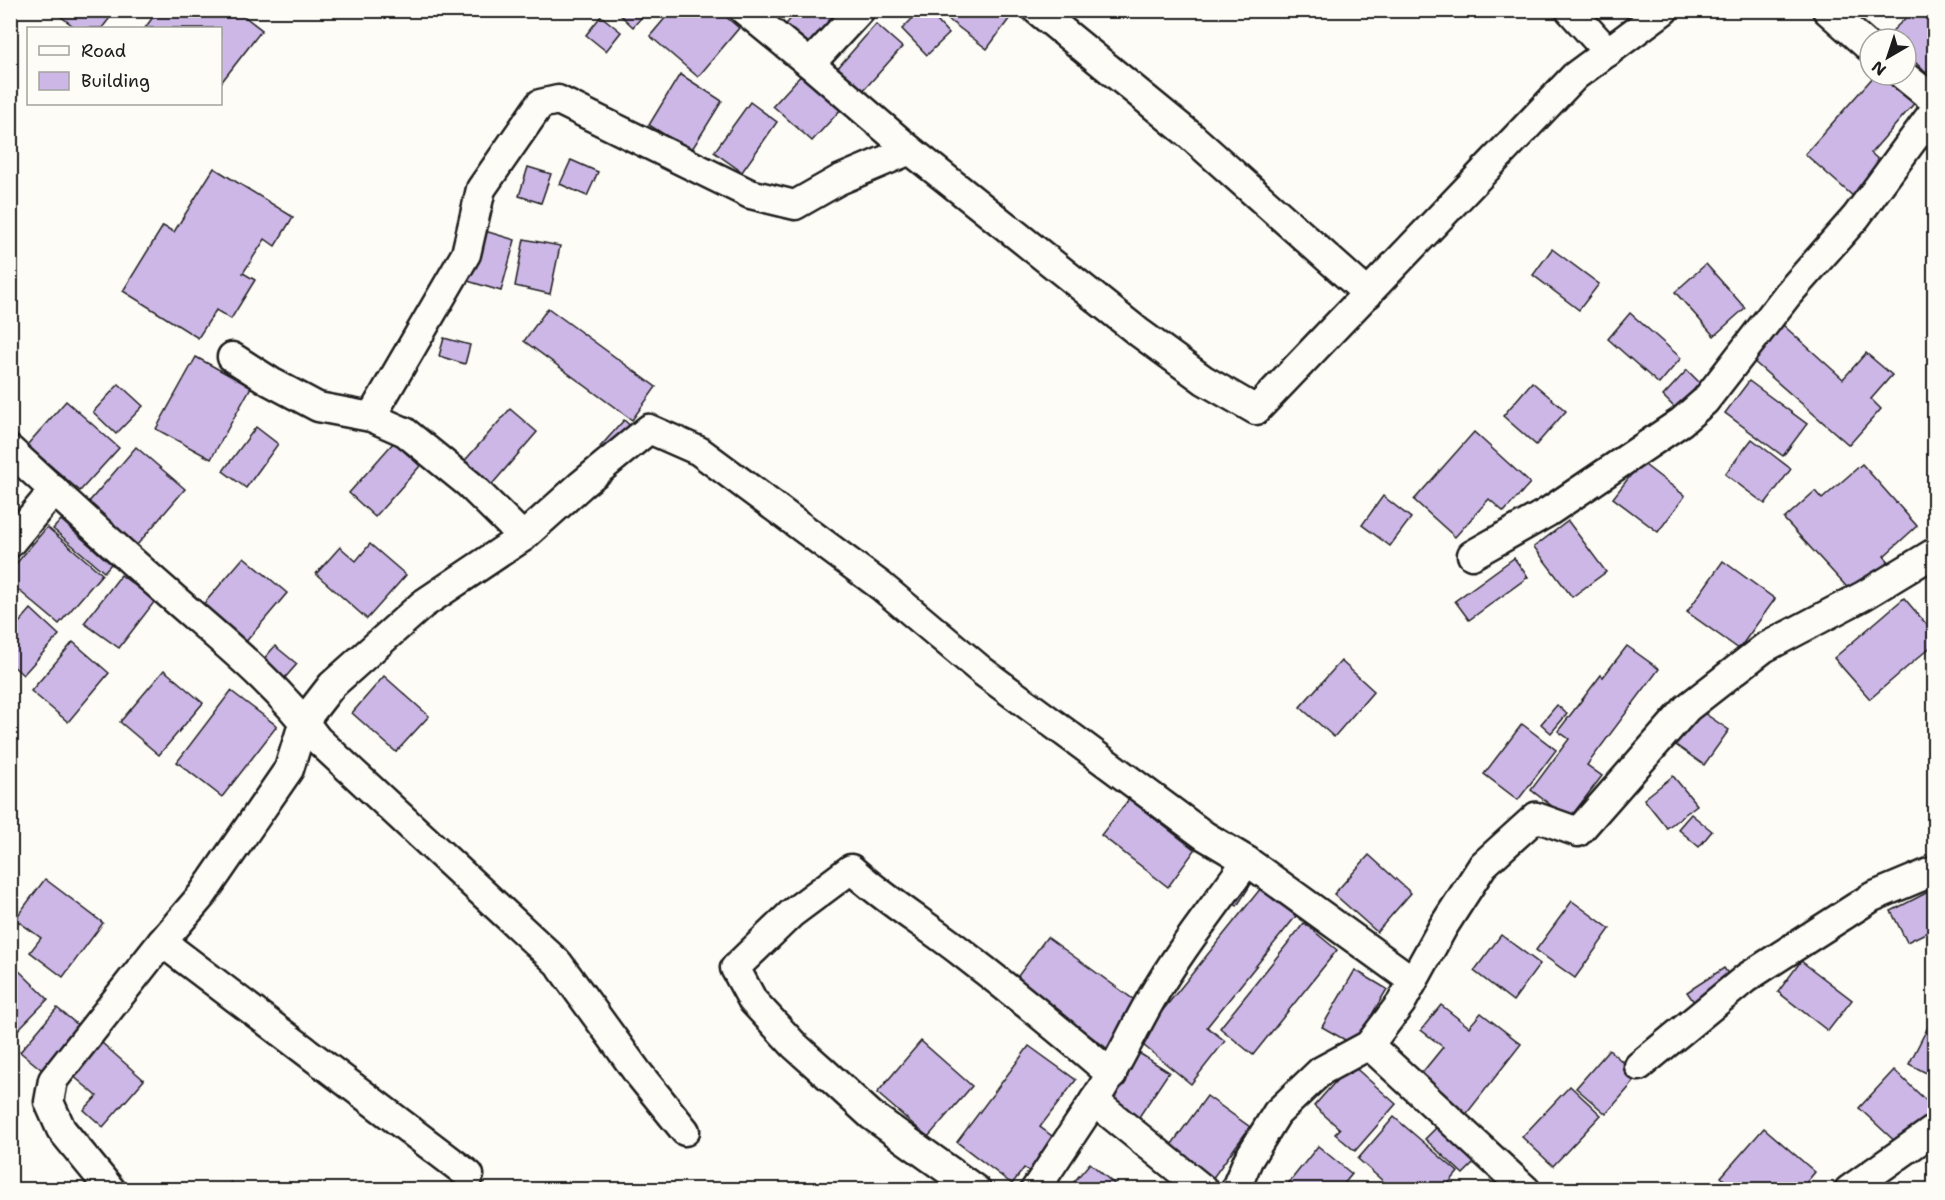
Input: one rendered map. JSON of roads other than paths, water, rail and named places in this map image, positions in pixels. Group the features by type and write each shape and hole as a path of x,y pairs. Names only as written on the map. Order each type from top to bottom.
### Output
{"street":[{"path":"744,10 910,150 1137,331 1204,380 1256,410 1575,76 1664,10"},
{"path":"810,64 860,10"},
{"path":"1037,10 1191,136 1368,294"},
{"path":"1570,10 1608,52"},
{"path":"1827,10 1858,37"},
{"path":"1918,87 1935,100"},
{"path":"371,417 466,254 481,189 540,104 558,100 750,194 795,205 840,180 910,150"},
{"path":"1472,555 1548,512 1681,422 1705,402 1788,294 1856,217 1935,111"},
{"path":"232,357 318,407 371,417 405,432 469,484 523,537"},
{"path":"111,1190 61,1129 49,1102 53,1080 202,895 289,769 304,722 332,685 423,604 523,537 649,429 699,451 881,586 1000,684 1205,836 1247,861 1413,981"},
{"path":"10,450 243,660 304,722 317,740 558,963 638,1073 686,1131"},
{"path":"10,543 54,490"},
{"path":"1234,1189 1248,1160 1277,1113 1321,1071 1369,1045 1401,1003 1443,927 1484,865 1536,817 1578,832 1687,708 1764,648 1863,596 1935,553"},
{"path":"1035,1190 1112,1076 1150,1001 1190,940 1247,861"},
{"path":"976,1190 871,1115 795,1045 753,1001 735,968 792,913 851,869 871,888 960,951 1045,1018 1112,1076"},
{"path":"1639,1066 1746,978 1872,897 1935,871"},
{"path":"162,942 469,1175"},
{"path":"1369,1045 1526,1190"},
{"path":"1094,1101 1204,1190"},
{"path":"1849,1190 1935,1130"}]}
